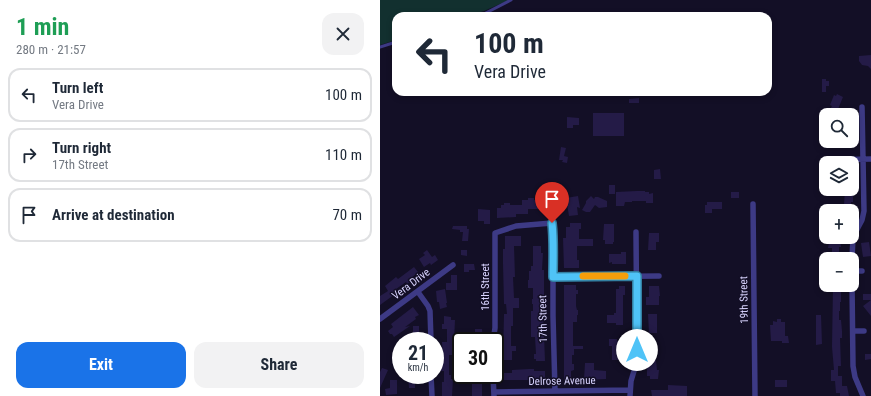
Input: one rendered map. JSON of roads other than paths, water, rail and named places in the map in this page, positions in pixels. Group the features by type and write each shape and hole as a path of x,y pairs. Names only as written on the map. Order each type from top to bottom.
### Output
{"street":[{"path":"852,252 853,237 862,220 864,211 862,107"},
{"path":"859,159 871,159"},
{"name":"19th Street","path":"753,204 754,396"},
{"name":"17th Street","path":"495,233 516,226 552,223 554,241 552,258 555,391"},
{"path":"630,393 631,381 637,361 636,232"},
{"name":"16th Street","path":"494,332 495,233"},
{"name":"Vera Drive","path":"380,319 453,265"},
{"path":"553,277 659,276"},
{"path":"418,292 430,311 431,332"},
{"path":"852,292 853,366 855,377 863,396"},
{"path":"853,331 864,331"},
{"path":"431,384 432,396"},
{"path":"493,384 494,394"},
{"name":"Delrose Avenue","path":"494,394 555,391 630,393"}],"lane":[{"path":"488,12 511,0"},
{"path":"380,47 392,43"}]}
